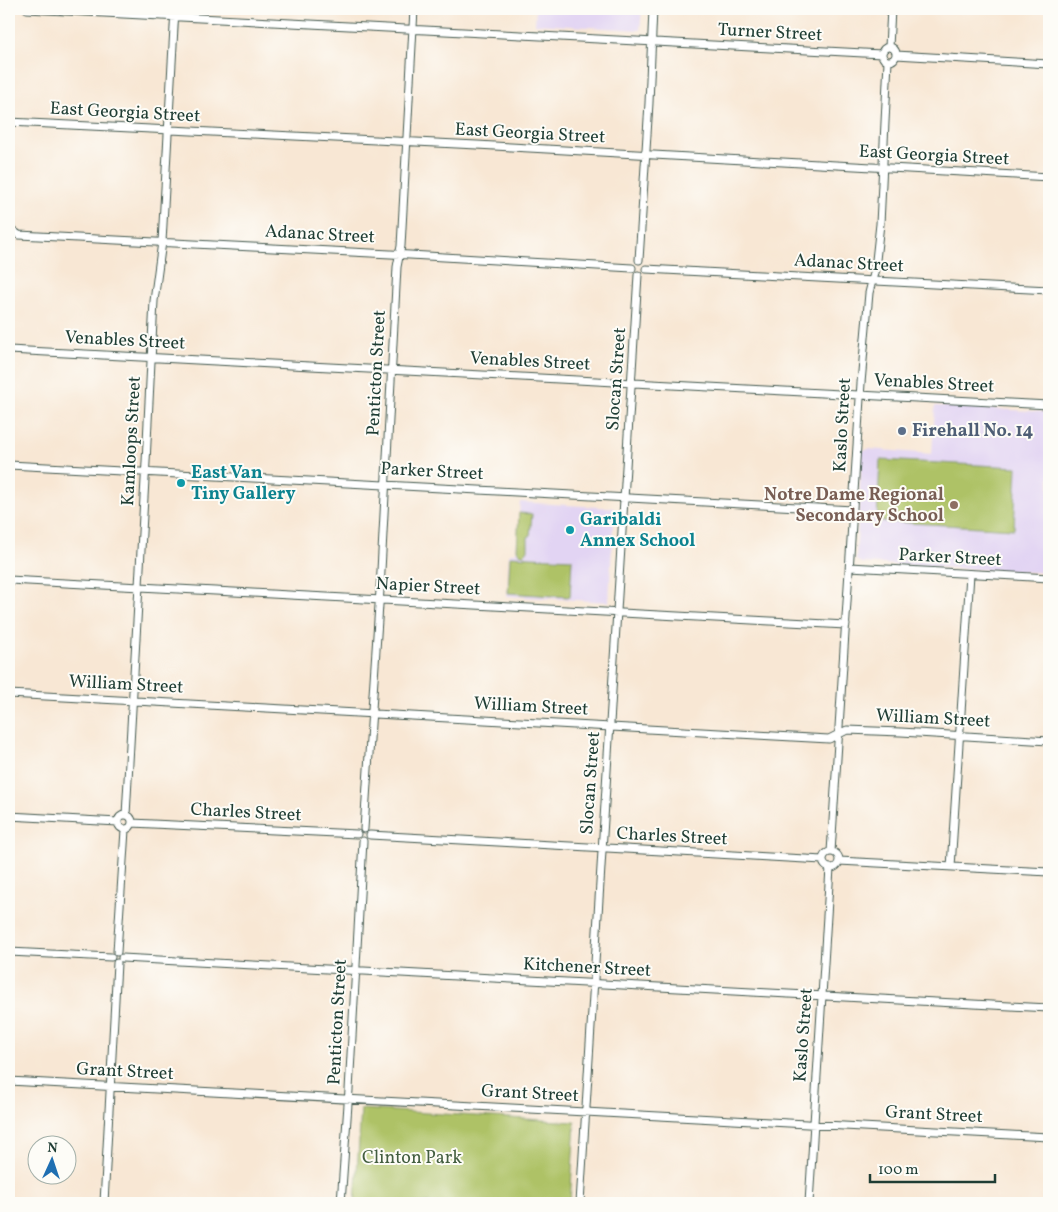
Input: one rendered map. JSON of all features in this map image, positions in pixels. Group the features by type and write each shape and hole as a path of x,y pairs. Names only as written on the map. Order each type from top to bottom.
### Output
{"street":[{"name":"Turner Street","path":"27,9 175,12 413,29 882,54"},
{"name":"Penticton Street","path":"364,828 414,9"},
{"path":"639,260 653,9"},
{"path":"889,48 891,9"},
{"name":"Kamloops Street","path":"126,815 151,357 156,283 162,242 175,12"},
{"path":"889,48 885,49 882,54 883,58 888,61 894,59 896,55"},
{"path":"889,48 894,50 896,55"},
{"path":"896,55 1049,64"},
{"name":"Kaslo Street","path":"831,852 860,395 868,294 875,269 880,224 888,61"},
{"name":"East Georgia Street","path":"9,122 1049,177"},
{"name":"Adanac Street","path":"9,230 19,235 632,268"},
{"path":"639,260 644,263 646,269 644,273 638,275 634,273 632,268 634,263 639,260"},
{"name":"Adanac Street","path":"646,269 1049,290"},
{"name":"Slocan Street","path":"580,1203 638,275"},
{"name":"Venables Street","path":"9,350 1049,405"},
{"name":"Parker Street","path":"9,465 853,510"},
{"name":"Parker Street","path":"850,567 1049,578"},
{"path":"952,867 970,574"},
{"name":"Napier Street","path":"9,580 846,625"},
{"name":"William Street","path":"9,694 829,740 847,730 1049,741"},
{"path":"126,815 131,818 132,823 130,828 125,830 120,827 118,822 120,816 126,815"},
{"path":"9,816 118,822"},
{"name":"Charles Street","path":"132,823 357,834"},
{"path":"364,828 370,835 368,839 363,841 359,840 357,834 364,828"},
{"path":"104,1203 110,1086 120,961 120,953 117,952 125,830"},
{"name":"Charles Street","path":"370,835 823,860"},
{"name":"Penticton Street","path":"342,1203 363,841"},
{"path":"831,852 837,856 839,861 835,867 830,868 826,866 823,860 825,855 831,852"},
{"path":"839,861 1049,872"},
{"name":"Kaslo Street","path":"809,1203 830,868"},
{"path":"9,952 111,957"},
{"path":"111,957 112,954 117,952"},
{"path":"111,957 113,962 120,961"},
{"name":"Kitchener Street","path":"120,961 594,983 1049,1008"},
{"name":"Grant Street","path":"9,1081 1049,1137"}],"shaded area":[{"path":"536,9 642,9 640,30 535,24"},
{"name":"Notre Dame Regional Secondary School","path":"935,406 1049,412 1049,573 861,563 856,560 862,451 869,449 932,454"},
{"path":"520,502 614,508 609,602 507,596 509,553 516,553"}],"green space":[{"path":"880,460 1017,467 1014,529 877,521"},
{"path":"519,513 532,514 528,550 525,554 521,554 517,550"},
{"path":"510,556 572,559 570,597 508,593"},
{"name":"Clinton Park","path":"361,1109 575,1122 570,1203 355,1203"}],"place":[{"name":"Firehall No. 14","path":"902,431"},
{"name":"East Van Tiny Gallery","path":"181,483"},
{"name":"Notre Dame Regional Secondary School","path":"954,505"},
{"name":"Garibaldi Annex School","path":"570,530"}]}
